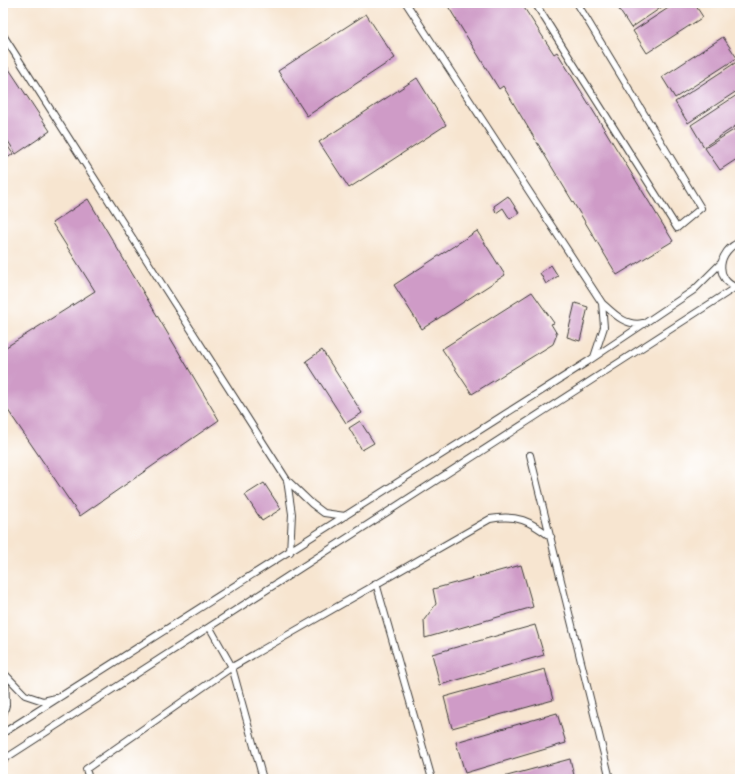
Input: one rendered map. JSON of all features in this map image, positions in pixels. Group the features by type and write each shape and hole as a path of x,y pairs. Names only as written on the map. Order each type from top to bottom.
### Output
{"lane":[{"path":"406,3 602,303 619,318 627,322 637,325 648,322"},
{"path":"535,3 677,228 701,208 577,3"},
{"path":"3,35 287,480 312,504 324,513 345,516"},
{"path":"3,733 594,358 694,290 721,263 727,250 740,242"},
{"path":"3,760 738,288 725,278 721,263"},
{"path":"594,358 604,327 602,303"},
{"path":"530,455 610,779"},
{"path":"287,480 292,514 290,552"},
{"path":"89,779 86,769 232,667 490,518 507,516 522,520 551,536"},
{"path":"376,583 432,779"},
{"path":"210,628 232,667 263,779"},
{"path":"4,674 25,695 43,702 62,696"},
{"path":"3,715 6,705 4,674"}],"building":[{"path":"446,3 521,3 554,54 557,52 673,241 617,275 503,86 499,89"},
{"path":"626,3 668,3 631,28 618,8"},
{"path":"676,3 694,3 703,17 647,53 633,31"},
{"path":"366,14 395,58 307,116 278,71"},
{"path":"723,37 737,58 675,98 662,77"},
{"path":"3,60 50,131 16,154 3,133"},
{"path":"738,61 740,65 740,89 688,123 675,102"},
{"path":"417,78 446,125 349,188 319,142"},
{"path":"740,93 740,123 704,147 691,125"},
{"path":"740,126 740,157 720,170 705,148"},
{"path":"3,139 13,154 3,161"},
{"path":"508,196 519,213 510,219 503,208 496,213 494,206"},
{"path":"88,199 219,420 80,516 3,403 3,349 95,291 52,223"},
{"path":"477,231 505,275 422,329 394,285"},
{"path":"551,265 558,276 546,284 540,273"},
{"path":"532,292 554,323 551,324 557,334 553,344 472,394 442,349"},
{"path":"575,303 588,307 580,341 567,337"},
{"path":"322,350 362,413 346,423 306,361"},
{"path":"360,421 374,443 362,450 349,428"},
{"path":"264,483 281,509 262,521 245,495"},
{"path":"521,565 533,607 425,638 424,620 436,604 433,589"},
{"path":"535,625 544,655 440,685 432,654"},
{"path":"545,669 553,700 452,728 444,697"},
{"path":"557,713 566,743 465,773 456,742"},
{"path":"570,759 575,779 496,779"}]}
